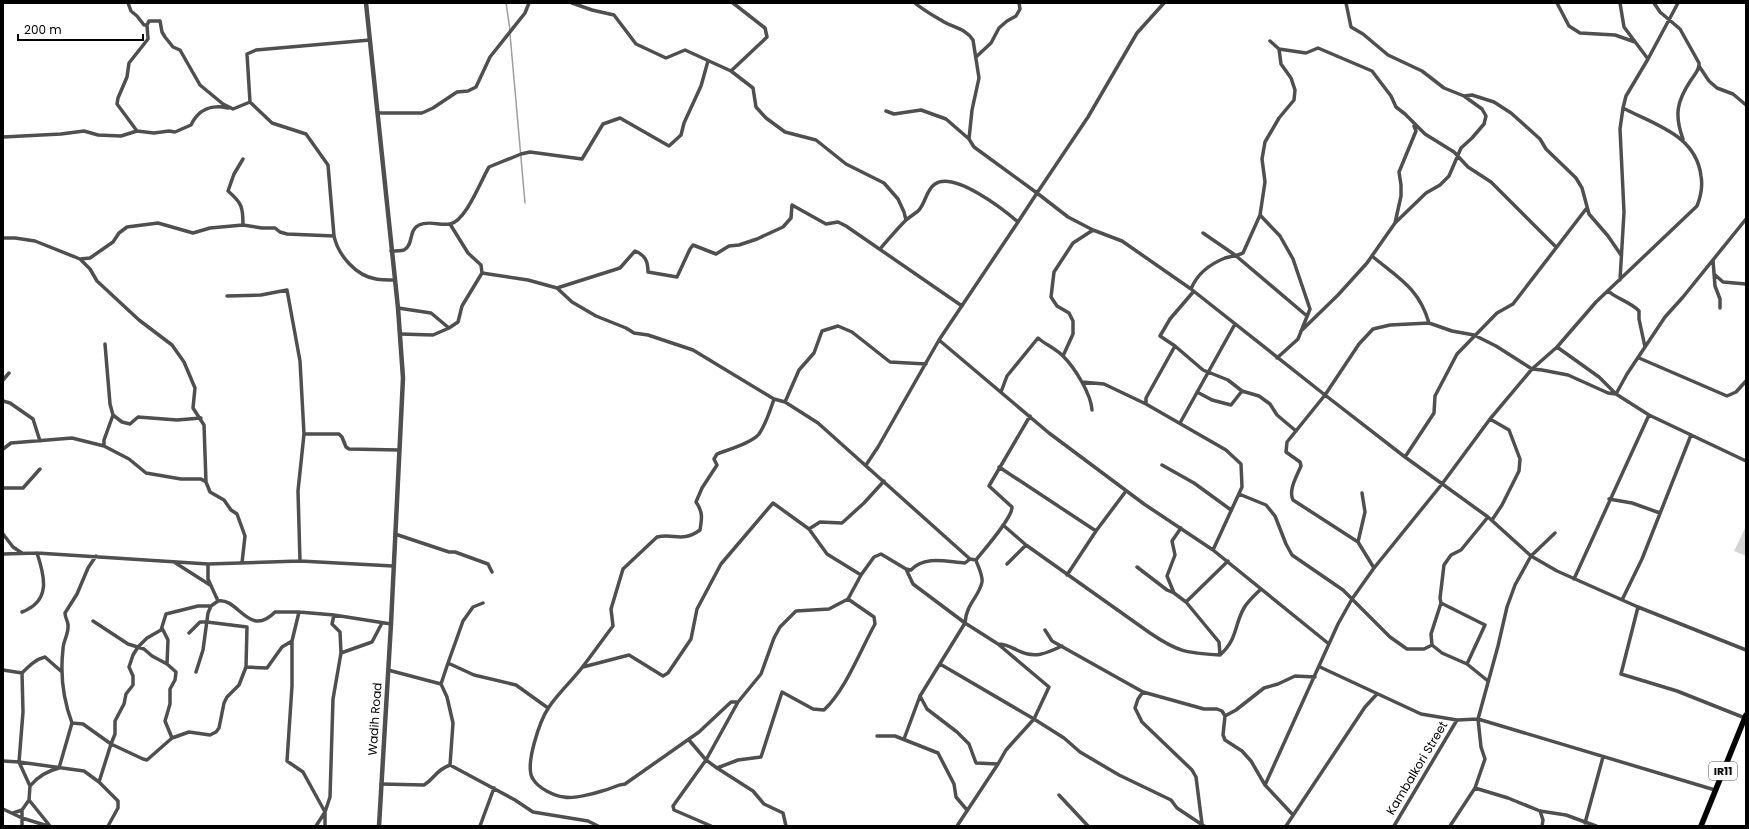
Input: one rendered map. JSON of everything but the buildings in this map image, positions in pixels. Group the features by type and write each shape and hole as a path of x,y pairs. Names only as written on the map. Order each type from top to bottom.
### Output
{"main road":[{"name":"IR11","path":"1701,826 1745,716"}],"street":[{"path":"128,3 131,11 138,16 144,25 147,25"},
{"name":"Wadih Road","path":"366,3 398,308 403,378 379,826"},
{"path":"378,113 422,113 433,108 457,92 468,91 476,87 490,57 525,13 529,3"},
{"path":"572,3 592,10 614,15 636,44 666,58 685,50 731,71 753,88 756,107 766,118 785,132 816,140 846,164 884,183 898,199 906,220"},
{"path":"731,71 767,37 765,28 733,3"},
{"path":"915,3 946,23 965,31 973,40 979,78 972,110 969,139"},
{"path":"976,57 991,43 999,28 1016,16 1020,9 1019,3"},
{"path":"866,465 878,447 939,340 1088,117 1138,33 1164,3"},
{"path":"1301,331 1338,295 1372,256 1395,223 1426,193 1440,185 1448,176 1461,148 1484,124 1486,116 1482,110 1464,96 1444,88 1422,71 1388,55 1363,34 1351,27 1346,3"},
{"path":"1557,3 1568,26 1580,33 1615,35 1635,42"},
{"path":"1620,3 1624,27 1648,59"},
{"path":"1654,3 1660,12 1685,35 1699,66 1709,81 1717,88 1733,94 1746,105"},
{"path":"1620,280 1624,212 1620,129 1623,108 1626,96 1678,3"},
{"path":"147,25 149,22 160,21 162,32 165,37 173,47 180,50 200,85 223,104 233,109"},
{"path":"137,131 117,104 127,77 128,62 148,39 147,25"},
{"path":"370,40 256,50 247,54 250,102 272,122 306,134 328,165 334,236 336,245 341,254 361,274 375,279 395,280"},
{"path":"1270,41 1278,49 1281,64 1291,78 1295,90 1294,100 1279,118 1265,142 1262,159 1265,182 1260,215 1245,247 1245,251 1235,256 1224,258 1204,269 1194,280 1192,290 1170,319 1160,336 1175,346 1203,370 1228,380 1242,391 1260,396 1270,404 1277,415 1296,431"},
{"path":"1278,49 1306,53 1318,48 1372,71 1391,96 1396,107 1405,114 1414,125 1458,156 1468,167 1491,182 1556,247"},
{"path":"391,251 403,250 409,245 412,231 418,225 430,223 450,224 460,217 476,193 490,167 521,154 530,152 582,159 603,124 620,118 668,146 681,134 684,123 701,86 708,61"},
{"path":"1265,785 1320,667 1329,644 1352,599 1374,568 1532,369 1557,347 1596,302 1696,206 1701,197 1702,181 1700,167 1696,156 1683,139 1677,113 1678,106 1687,86 1699,66"},
{"path":"1464,96 1472,95 1494,102 1511,113 1540,139 1546,149 1576,178 1582,188 1586,209 1621,255"},
{"path":"3,137 62,134 84,131 98,135 121,136 137,131 154,133 168,131 175,132 191,125 196,115 206,109 220,106 233,109 250,102"},
{"path":"1623,108 1683,139"},
{"path":"886,111 894,114 921,110 946,120 969,139 974,147 1037,192 1068,217 1093,230 1122,241 1192,290 1405,457 1492,520 1531,556 1547,566 1574,579 1638,607 1746,650"},
{"path":"1395,223 1401,196 1399,172 1416,131 1414,125"},
{"path":"243,159 234,174 228,191 240,201 243,212 243,225"},
{"path":"880,249 906,220 919,210 930,189 937,183 949,180 978,193 1005,211 1018,222"},
{"path":"557,288 620,268 635,251 642,254 646,259 648,263 648,272 678,277 693,245 716,254 729,246 739,246 757,239 783,227 791,218 792,205 826,224 838,222 846,226 962,306"},
{"path":"1405,457 1434,413 1435,396 1446,372 1457,354 1496,313 1513,304 1586,209"},
{"path":"1260,215 1280,236 1293,259 1310,309 1298,339 1277,358"},
{"path":"1616,394 1627,374 1665,317 1746,220"},
{"path":"3,238 14,238 35,242 80,259 90,258 102,251 126,227 158,223 193,233 210,228 243,225 262,228 275,228 280,232 288,234 334,236"},
{"path":"400,334 433,335 458,322 462,306 482,273 481,265 468,253 450,224"},
{"path":"1063,356 1073,334 1073,321 1070,313 1058,306 1051,297 1054,272 1073,243 1093,230"},
{"path":"1202,233 1235,256 1307,316"},
{"path":"1372,256 1407,284 1424,308 1429,323"},
{"path":"80,259 97,281 139,320 172,345 184,362 195,388 193,408 204,424 206,482 210,492 224,500 231,510 237,514 245,536 242,563"},
{"path":"1713,260 1715,286 1720,299 1720,308"},
{"path":"482,273 528,280 557,288 572,302 596,316 626,328 634,333 648,335 693,350 774,399 785,402 818,423 970,560"},
{"path":"1714,274 1723,282 1746,284"},
{"path":"1715,286 1723,282"},
{"path":"228,296 261,295 287,290 300,361 304,434 298,491 300,562"},
{"path":"1608,291 1613,296 1635,306 1639,311 1638,319 1645,347"},
{"path":"398,308 431,313 449,328"},
{"path":"1374,568 1358,542 1294,500 1292,497 1293,486 1301,466 1300,462 1286,452 1285,448 1287,442 1325,395 1359,344 1373,329 1390,325 1429,323 1452,331 1474,335 1496,346 1532,369 1568,375 1608,393 1616,394"},
{"path":"1180,424 1235,324"},
{"path":"785,402 799,370 814,353 822,330 838,326 852,332 890,362 926,364"},
{"path":"1001,392 1007,376 1038,338 1063,356 1082,382 1092,403 1092,410"},
{"path":"939,340 1049,433 1126,491 1213,550 1329,644"},
{"path":"104,446 104,440 113,415 110,404 105,344"},
{"path":"1146,404 1146,398 1175,346"},
{"path":"1557,347 1599,377 1616,394 1649,415 1746,461"},
{"path":"1639,358 1727,396 1736,392 1746,381"},
{"path":"3,380 9,373"},
{"path":"1082,382 1104,384 1146,404 1226,450 1241,464 1242,487 1213,550"},
{"path":"1197,392 1212,400 1231,405 1242,391"},
{"path":"738,702 730,702 689,740 625,784 618,784 604,791 574,798 552,794 533,780 529,770 536,738 548,708 564,686 583,667 613,626 611,609 626,565 656,537 691,536 700,530 702,515 701,509 696,502 702,488 717,465 714,460 716,454 754,439 759,434 767,419 774,399"},
{"path":"3,401 10,403 33,419 40,441"},
{"path":"113,415 122,422 130,424 138,417 177,420 201,418"},
{"path":"1574,579 1609,499 1649,415"},
{"path":"976,560 1003,525 1012,510 1012,507 989,486 1030,416"},
{"path":"1490,420 1509,430 1520,459 1519,471 1502,505 1492,520"},
{"path":"304,434 339,434 342,437 346,448 349,449 399,450"},
{"path":"1622,600 1642,558 1691,435"},
{"path":"3,449 11,443 72,438 104,446 129,459 146,472 181,479 201,479 206,482"},
{"path":"1162,465 1194,483 1231,510"},
{"path":"999,467 1096,531"},
{"path":"3,488 24,488 40,469"},
{"path":"809,529 820,522 842,523 864,503 884,481"},
{"path":"1067,575 1096,531 1126,491"},
{"path":"1358,542 1365,512 1362,493"},
{"path":"1239,494 1266,505 1275,516 1292,555 1308,568 1324,576 1352,599 1390,637 1407,649 1424,649 1432,646"},
{"path":"1609,499 1632,503 1660,513"},
{"path":"583,667 629,655 663,676 668,673 691,639 697,609 721,564 773,503 809,529 827,554 861,575"},
{"path":"1432,646 1431,634 1441,603 1440,598 1444,564 1451,556 1461,550 1488,517"},
{"path":"1003,525 1026,545 1067,575 1170,647 1190,653 1220,655"},
{"path":"1174,593 1167,576 1175,555 1172,541 1181,528"},
{"path":"1450,826 1475,788 1485,759 1481,747 1478,719 1507,608 1515,585 1531,556 1555,533"},
{"path":"3,534 13,547 22,553"},
{"path":"395,534 449,552 455,552 488,564 492,572"},
{"path":"1007,564 1026,545"},
{"path":"3,554 38,553 208,564 300,562 393,566"},
{"path":"22,612 35,606 42,597 44,591 43,575 38,553"},
{"path":"711,826 674,810 673,806 706,760 738,702 761,674 774,638 780,627 796,611 829,608 848,599 861,575 874,557 881,554 906,570 913,584 965,623 998,644 1049,687 1034,718 1006,750 957,826"},
{"path":"59,768 72,723 62,685 63,647 68,632 65,614 78,594 88,568 96,556"},
{"path":"906,570 911,570 917,564 929,560 966,563 970,560 976,560"},
{"path":"904,739 920,696 965,623 966,613 982,582 981,572 976,560"},
{"path":"174,562 210,586"},
{"path":"1186,602 1228,562"},
{"path":"208,564 208,579 218,601"},
{"path":"1137,566 1167,590 1174,593 1186,602 1219,642 1220,655"},
{"path":"1220,655 1233,639 1244,608 1262,590"},
{"path":"717,768 738,760 761,757 782,692 813,709 824,710 831,703 875,624 874,617 848,599"},
{"path":"100,782 111,744 116,734 116,718 124,704 126,694 133,685 129,663 138,647 147,638 159,633 166,614 198,606 211,606 218,601 223,600 228,602 250,619 256,620 269,618 275,612 299,612 334,615 391,624"},
{"path":"450,765 453,723 447,696 441,684 463,621 473,607 483,603"},
{"path":"1441,603 1485,625 1467,664"},
{"path":"196,672 203,650 211,606"},
{"path":"1638,607 1621,674 1677,691 1745,716"},
{"path":"299,612 292,641 292,686 287,761 303,772 325,812 325,826"},
{"path":"316,826 325,812 330,797 333,699 341,653 340,632 332,624 334,615"},
{"path":"72,723 83,724 111,744 147,760 172,738 189,732 210,735 216,732 219,728 224,703 227,697 239,685 246,667 247,627 250,619"},
{"path":"93,621 128,644 138,647 167,664 176,672 176,676 170,689 170,704 165,721 172,738"},
{"path":"189,633 200,622 247,627"},
{"path":"341,653 372,642 382,623"},
{"path":"162,628 168,640 167,664"},
{"path":"1044,630 1052,641 1143,692 1204,709 1217,709 1222,711 1225,716 1223,735 1225,740 1242,751 1251,761 1265,785 1293,815"},
{"path":"246,667 267,668 282,647 292,641"},
{"path":"998,644 1006,644 1021,652 1033,656 1050,652 1062,646"},
{"path":"1432,646 1442,653 1467,664 1488,681"},
{"path":"22,826 22,810 29,800 30,786 19,762 24,712 22,673 31,664 45,657 62,672"},
{"path":"448,663 474,675 516,685 548,708"},
{"path":"940,664 1034,718 1064,738 1080,752 1119,775 1171,800 1177,808 1203,825"},
{"path":"1320,667 1421,714 1457,720 1478,719 1715,790"},
{"path":"3,670 22,673"},
{"path":"388,670 441,684"},
{"path":"1225,716 1236,710 1264,688 1278,684 1295,676 1315,677"},
{"path":"1143,692 1138,699 1135,708 1142,722 1192,770 1196,777 1203,825"},
{"path":"1286,826 1365,707 1378,694"},
{"path":"920,696 928,709 957,732 969,744 976,763 998,764"},
{"name":"Kambalkori Street","path":"1394,826 1457,720"},
{"path":"877,736 895,736 938,753 954,784 956,797 967,810"},
{"path":"689,740 706,760 753,791 764,804 783,813 786,826"},
{"path":"1585,823 1603,757"},
{"path":"3,761 84,771 100,782 118,801 118,808 108,826"},
{"path":"381,784 424,785 429,782 441,768 450,765 494,788 533,812 588,821 598,826"},
{"path":"30,786 40,776 48,771 59,768"},
{"path":"480,826 494,788"},
{"path":"1475,788 1508,798 1540,811 1566,815 1596,826"},
{"path":"1059,795 1088,826"},
{"path":"29,800 49,826"},
{"path":"3,809 22,818 49,826"},
{"path":"13,813 22,810"},
{"path":"1540,811 1543,820 1542,826"}],"shaded area":[{"path":"1746,526 1746,556 1734,551"}],"waterway":[{"path":"506,3 510,30"},
{"path":"510,34 525,203"}]}
